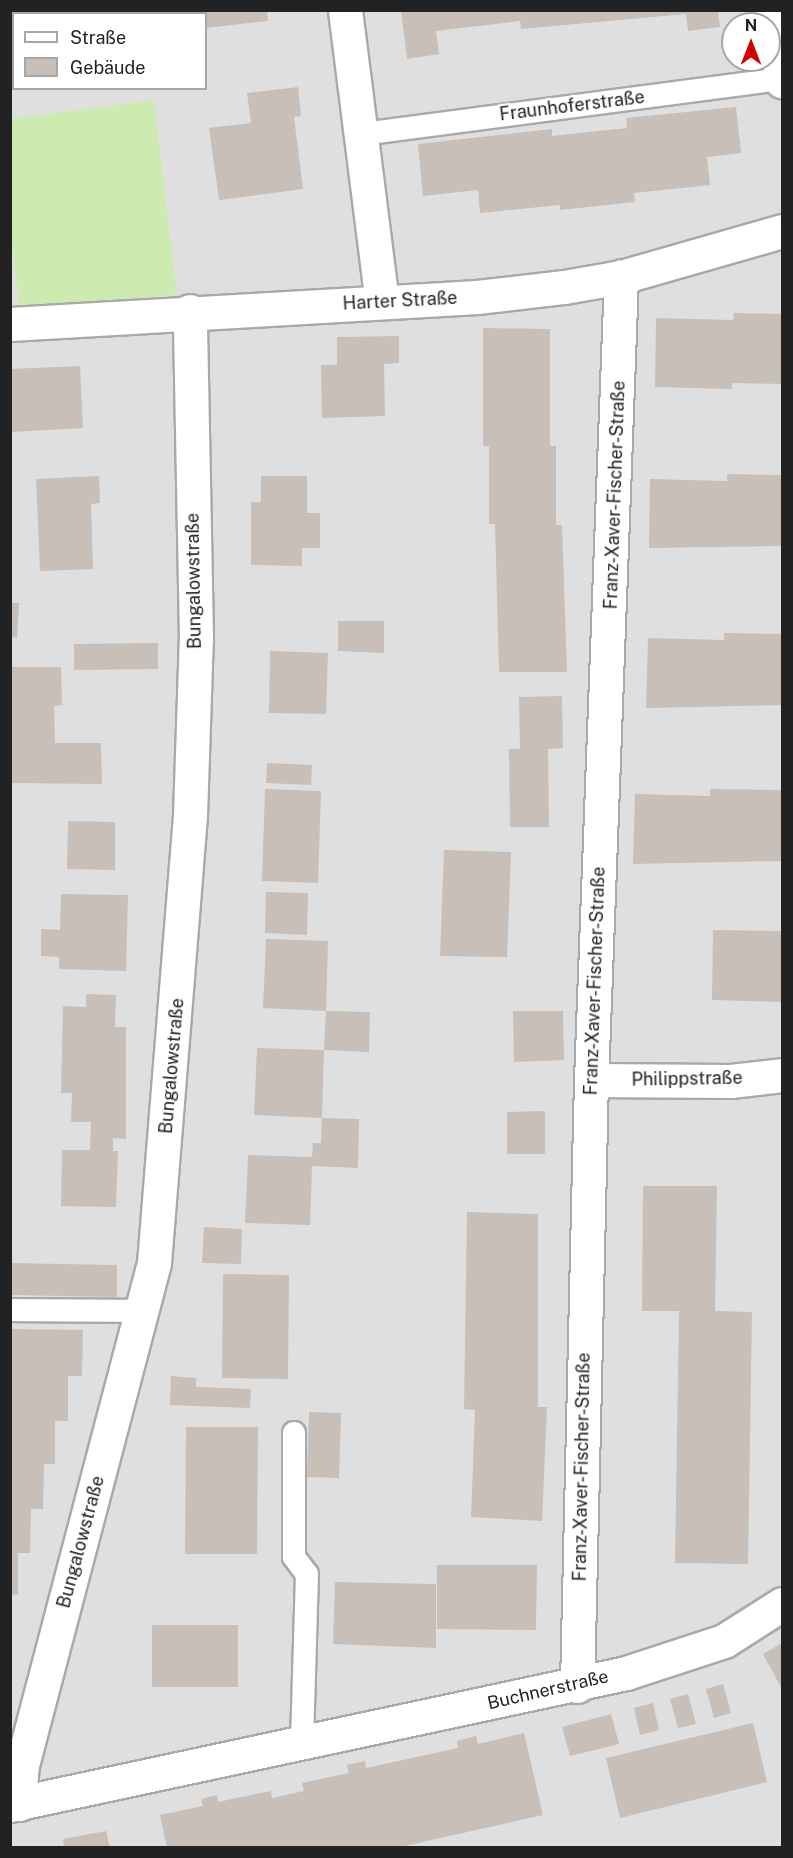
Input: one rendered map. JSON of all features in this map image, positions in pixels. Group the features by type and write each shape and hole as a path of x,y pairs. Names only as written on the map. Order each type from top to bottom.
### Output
{"street":[{"path":"345,10 363,134 382,301"},
{"path":"772,10 782,80"},
{"name":"Harter Straße","path":"10,324 190,311 477,297 621,277 783,231"},
{"name":"Franz-Xaver-Fischer-Straße","path":"577,1686 591,1080 621,277"},
{"name":"Bungalowstraße","path":"15,1805 22,1765 144,1311 158,1224 190,814 195,638 190,311"},
{"name":"Philippstraße","path":"591,1080 731,1081 783,1075"},
{"name":"Buchnerstraße","path":"15,1805 302,1742 577,1686 724,1641 783,1604"}],"lane":[{"name":"Fraunhoferstraße","path":"363,134 782,80"},
{"path":"10,1310 144,1311"},
{"path":"294,1433 294,1557 306,1574 302,1742"}],"shaded area":[{"path":"11,11 782,11 782,1847 11,1847"}],"green space":[{"path":"154,100 177,295 19,308 10,223 10,119"}],"building":[{"path":"22,10 116,10 116,12 22,12"},
{"path":"173,10 267,10 268,21 207,28 207,12"},
{"path":"401,10 718,10 720,27 688,31 686,14 521,29 520,21 436,31 439,54 407,59"},
{"path":"298,87 301,116 294,117 303,189 219,200 209,128 251,123 247,93"},
{"path":"736,107 741,153 707,157 710,185 634,193 635,202 560,210 560,205 480,213 478,190 423,196 418,144 552,129 552,136 627,128 626,118"},
{"path":"734,313 782,314 782,384 732,383 732,389 655,387 656,318 733,320"},
{"path":"483,328 550,329 550,446 556,446 556,525 562,525 567,672 499,672 495,524 489,524 489,446 483,446"},
{"path":"399,336 399,363 384,364 385,416 322,418 321,365 337,365 337,337"},
{"path":"80,366 83,428 12,432 10,369"},
{"path":"727,474 782,475 782,546 649,548 650,479 727,481"},
{"path":"99,476 100,503 91,504 93,569 40,571 36,479"},
{"path":"261,476 307,476 307,513 320,513 320,548 302,548 302,566 251,565 251,502 261,502"},
{"path":"10,603 19,603 17,638 10,637"},
{"path":"338,621 384,621 384,653 338,651"},
{"path":"724,633 782,634 782,705 646,708 648,638 724,640"},
{"path":"158,643 158,669 74,670 74,644"},
{"path":"270,651 328,653 326,714 269,713"},
{"path":"10,667 61,667 62,705 54,706 55,743 101,743 102,784 10,783"},
{"path":"562,696 563,748 548,749 549,827 510,827 509,749 520,749 519,697"},
{"path":"267,763 312,765 311,785 266,783"},
{"path":"265,789 321,791 318,883 262,881"},
{"path":"710,789 782,790 782,861 633,864 635,794 710,796"},
{"path":"68,821 115,822 115,870 67,869"},
{"path":"444,850 511,852 507,957 440,956"},
{"path":"266,892 308,893 307,935 265,933"},
{"path":"61,894 128,895 126,971 59,969 59,957 41,956 41,929 60,930"},
{"path":"713,930 782,931 782,1002 712,1000"},
{"path":"266,939 328,941 326,1011 263,1008"},
{"path":"86,994 116,995 115,1027 126,1027 126,1139 113,1138 113,1151 118,1151 116,1207 61,1206 62,1150 90,1150 91,1122 71,1122 72,1093 61,1093 63,1006 86,1007"},
{"path":"326,1011 370,1012 369,1052 324,1050"},
{"path":"513,1011 563,1011 564,1060 514,1062"},
{"path":"257,1048 324,1050 322,1118 254,1115"},
{"path":"545,1111 545,1154 507,1154 507,1112"},
{"path":"322,1118 359,1119 358,1168 312,1166 310,1225 245,1223 248,1155 312,1157 313,1143 321,1143"},
{"path":"643,1186 717,1186 715,1311 752,1312 748,1564 675,1563 679,1311 642,1311"},
{"path":"467,1212 538,1214 538,1407 547,1407 542,1521 471,1517 475,1410 464,1409"},
{"path":"204,1227 242,1229 241,1264 202,1263"},
{"path":"10,1263 117,1265 117,1297 10,1295"},
{"path":"223,1274 289,1275 288,1379 222,1378"},
{"path":"10,1329 83,1330 82,1376 68,1376 68,1421 55,1421 55,1464 44,1464 43,1509 31,1509 30,1553 18,1553 18,1595 10,1594"},
{"path":"171,1376 196,1378 196,1387 251,1389 250,1408 170,1405"},
{"path":"309,1412 341,1413 339,1478 307,1477"},
{"path":"186,1427 258,1427 257,1554 185,1554"},
{"path":"437,1565 537,1565 536,1630 437,1629"},
{"path":"335,1582 436,1584 436,1648 333,1644"},
{"path":"152,1625 238,1625 238,1687 152,1687"},
{"path":"782,1643 782,1689 763,1654"},
{"path":"723,1684 731,1713 714,1718 706,1689"},
{"path":"688,1694 696,1724 678,1728 670,1699"},
{"path":"653,1703 659,1730 640,1735 634,1708"},
{"path":"611,1714 619,1744 570,1756 562,1727"},
{"path":"753,1723 767,1782 620,1818 606,1758"},
{"path":"524,1733 543,1815 396,1848 167,1848 160,1815 203,1806 201,1799 217,1795 218,1802 271,1791 272,1798 304,1791 302,1783 349,1773 347,1765 365,1761 366,1768 458,1748 457,1741 476,1736 478,1744"},
{"path":"106,1831 110,1848 64,1848 63,1839"}]}
